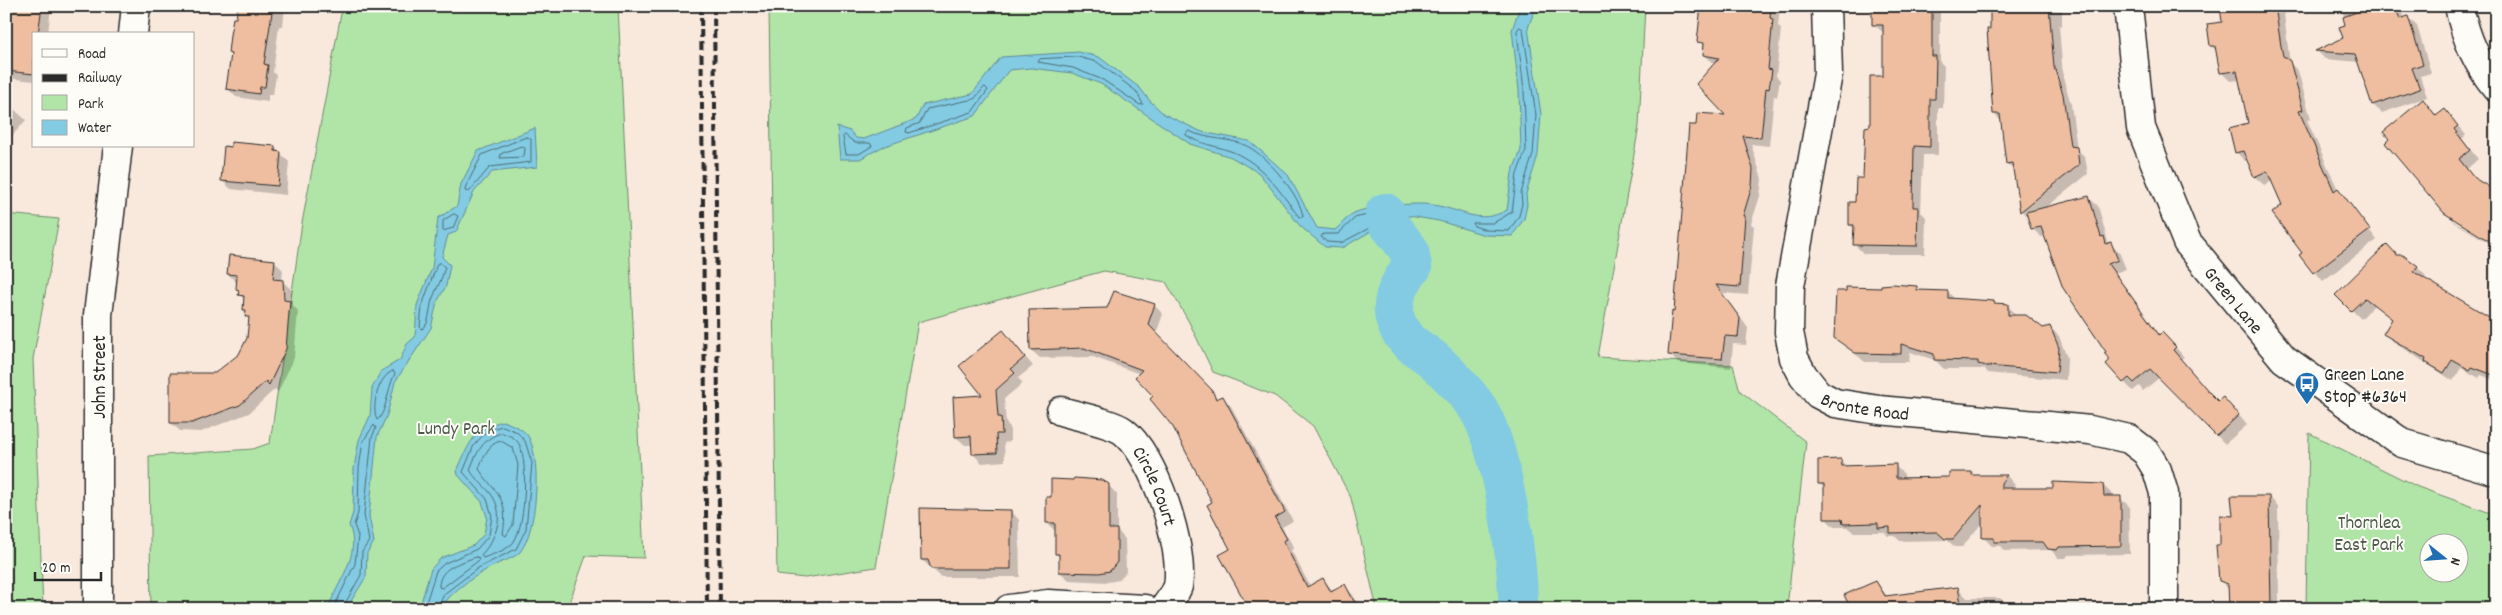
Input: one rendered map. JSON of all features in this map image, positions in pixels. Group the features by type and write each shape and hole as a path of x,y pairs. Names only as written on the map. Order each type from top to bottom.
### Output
{"street":[{"path":"133,32 136,6"},
{"name":"Bronte Road","path":"1826,6 1828,74 1790,286 1789,332 1794,358 1818,394 1836,403 1879,410 2090,430 2129,439 2146,452 2157,470 2164,493 2164,609"},
{"name":"Green Lane","path":"2128,6 2141,128 2187,242 2284,359 2402,444 2496,471"},
{"path":"2459,6 2464,34 2477,59 2496,87"},
{"name":"John Street","path":"98,609 98,315 118,148"},
{"name":"Circle Court","path":"1061,411 1122,430 1137,443 1165,502 1178,550 1178,587 1164,609"},
{"path":"1008,609 1048,604 1145,609"}],"green space":[{"name":"Lundy Park","path":"347,6 618,6 644,558 586,556 567,609 151,609 149,456 253,449 270,443 302,223 342,8"},
{"path":"769,6 1645,6 1639,126 1598,357 1733,365 1740,391 1806,442 1788,598 1782,609 1377,609 1351,498 1313,426 1275,396 1213,372 1189,322 1166,282 1104,271 918,322 876,567 805,578 777,575"},
{"path":"6,214 59,219 33,359 43,609 6,609"},
{"name":"Thornlea East Park","path":"2309,433 2418,487 2496,515 2496,609 2306,609"}],"water":[{"path":"1520,6 1536,6 1528,28 1541,114 1538,155 1526,194 1527,205 1524,219 1512,236 1485,235 1439,221 1409,216 1387,222 1342,248 1325,247 1300,226 1259,173 1231,157 1190,144 1101,84 1072,73 1031,68 1009,70 975,116 882,147 860,159 840,159 837,127 850,131 856,138 864,139 916,119 923,105 972,94 1001,57 1079,52 1099,57 1140,88 1164,114 1202,132 1249,141 1288,175 1317,228 1335,230 1352,214 1359,211 1404,204 1433,205 1478,217 1497,215 1507,210 1512,173 1521,150 1519,90 1512,30"},
{"path":"535,128 537,167 492,172 474,192 456,232 448,235 442,257 450,265 446,286 437,302 431,328 395,382 387,415 377,437 369,516 374,542 367,553 366,577 346,609 328,609 350,558 352,536 349,525 353,513 354,468 359,440 370,416 372,388 381,371 400,360 407,344 415,337 417,305 432,268 438,218 457,206 461,184 478,151"},
{"path":"503,421 526,433 533,451 536,497 534,514 526,542 516,556 489,568 473,578 451,595 440,609 419,609 431,569 441,558 474,545 484,534 487,517 482,502 458,475 457,471 473,438 485,428"}],"building":[{"path":"10,6 42,6 38,32 32,32 32,74 6,71 6,9 10,10"},
{"path":"238,6 273,6 264,64 268,65 265,87 260,87 259,94 226,89 231,54 228,53 230,35 233,18 236,18"},
{"path":"1701,6 1771,6 1770,18 1773,19 1768,69 1772,70 1769,89 1766,88 1761,138 1743,136 1753,169 1752,186 1743,216 1745,216 1740,287 1716,285 1740,318 1738,337 1725,336 1722,359 1668,355 1672,311 1674,312 1689,125 1696,125 1697,113 1725,115 1696,84 1719,58 1703,55 1704,43 1697,42"},
{"path":"1872,6 1932,7 1932,56 1936,56 1935,99 1930,99 1930,147 1914,146 1913,207 1918,207 1917,246 1853,245 1854,225 1849,225 1849,202 1855,202 1856,178 1863,178 1865,127 1870,126 1870,76 1883,76 1883,25 1872,25"},
{"path":"1990,6 2049,6 2054,67 2063,94 2070,146 2077,147 2079,165 2020,212 2012,163 2006,164 2000,114 1993,114 1987,29 1990,29"},
{"path":"2220,6 2275,6 2283,56 2290,61 2303,110 2299,111 2334,191 2338,188 2370,230 2313,273 2299,255 2302,253 2272,213 2282,205 2267,171 2254,177 2243,151 2235,153 2229,128 2248,123 2237,71 2220,73 2215,46 2210,46 2207,24 2222,22"},
{"path":"2373,6 2395,6 2400,19 2408,16 2423,64 2412,68 2420,89 2372,105 2355,54 2315,51 2343,38 2339,27 2345,25 2343,17"},
{"path":"2423,99 2436,116 2445,109 2458,126 2454,129 2470,150 2459,159 2474,178 2496,191 2496,231 2489,241 2444,213 2385,143 2389,139 2383,132"},
{"path":"231,142 275,146 275,151 281,152 278,186 221,181 224,146 231,147"},
{"path":"2089,196 2101,237 2104,236 2106,244 2111,242 2118,260 2108,264 2159,335 2162,332 2176,347 2173,350 2218,401 2223,397 2239,415 2216,436 2150,369 2134,383 2129,378 2123,383 2106,364 2110,360 2104,353 2106,352 2063,288 2041,227 2031,229 2026,212"},
{"path":"2387,244 2397,255 2403,255 2418,266 2414,272 2496,321 2496,376 2472,367 2470,370 2452,360 2444,373 2425,362 2426,359 2383,334 2392,319 2365,298 2351,311 2335,295"},
{"path":"229,255 275,260 273,279 283,280 284,300 290,301 286,349 269,385 266,381 240,405 192,423 170,423 170,373 215,373 239,354 247,338 249,317 245,317 246,310 243,310 244,296 238,295 239,290 236,289 237,275 227,274"},
{"path":"1881,285 1917,286 1917,290 1948,291 1948,298 1994,301 1994,303 2008,304 2008,315 2026,315 2043,328 2050,326 2059,348 2057,372 1987,366 1978,364 1978,361 1934,360 1934,354 1901,344 1901,354 1855,353 1834,338 1836,291 1846,291 1846,287 1881,288"},
{"path":"1114,291 1155,304 1148,324 1212,390 1216,399 1223,396 1285,512 1275,518 1287,539 1283,541 1307,587 1323,578 1331,592 1345,584 1358,609 1249,609 1219,555 1230,549 1207,505 1212,502 1173,427 1150,399 1153,396 1135,377 1142,370 1084,348 1030,350 1029,310 1107,308"},
{"path":"1003,330 1025,357 1011,369 1015,373 996,390 998,417 1001,417 1002,434 996,434 997,453 972,454 971,436 955,437 953,397 982,395 959,366"},
{"path":"1841,459 1842,466 1896,464 1896,478 1949,477 1949,472 1972,472 1972,475 2007,475 2001,483 2001,488 2053,488 2053,482 2103,484 2104,496 2121,496 2121,546 2059,547 2057,550 2048,549 2043,542 1994,542 1994,538 1982,538 1982,505 1953,539 1945,539 1937,532 1890,533 1890,527 1878,528 1878,523 1843,524 1842,519 1824,519 1824,484 1818,484 1818,460"},
{"path":"1074,478 1102,480 1109,484 1109,529 1117,529 1117,562 1110,571 1099,573 1059,572 1059,554 1055,554 1055,523 1046,523 1046,497 1051,497 1051,479 1073,480"},
{"path":"2231,496 2269,496 2271,609 2229,609 2228,584 2219,581 2216,545 2220,545 2220,515 2233,516"},
{"path":"920,508 1011,510 1011,569 931,569 928,560 921,560"},
{"path":"1876,581 1885,596 1958,587 1962,609 1851,609 1844,595"}],"waterway":[{"path":"1385,213 1387,222 1409,250 1412,267 1403,279 1395,300 1394,314 1399,330 1409,341 1443,369 1470,398 1484,420 1493,443 1507,502 1512,533 1518,588 1518,609"}],"railway":[{"path":"701,6 707,609"},
{"path":"714,6 720,609"}],"place":[{"name":"Green Lane Stop #6364","path":"2307,405"}]}
